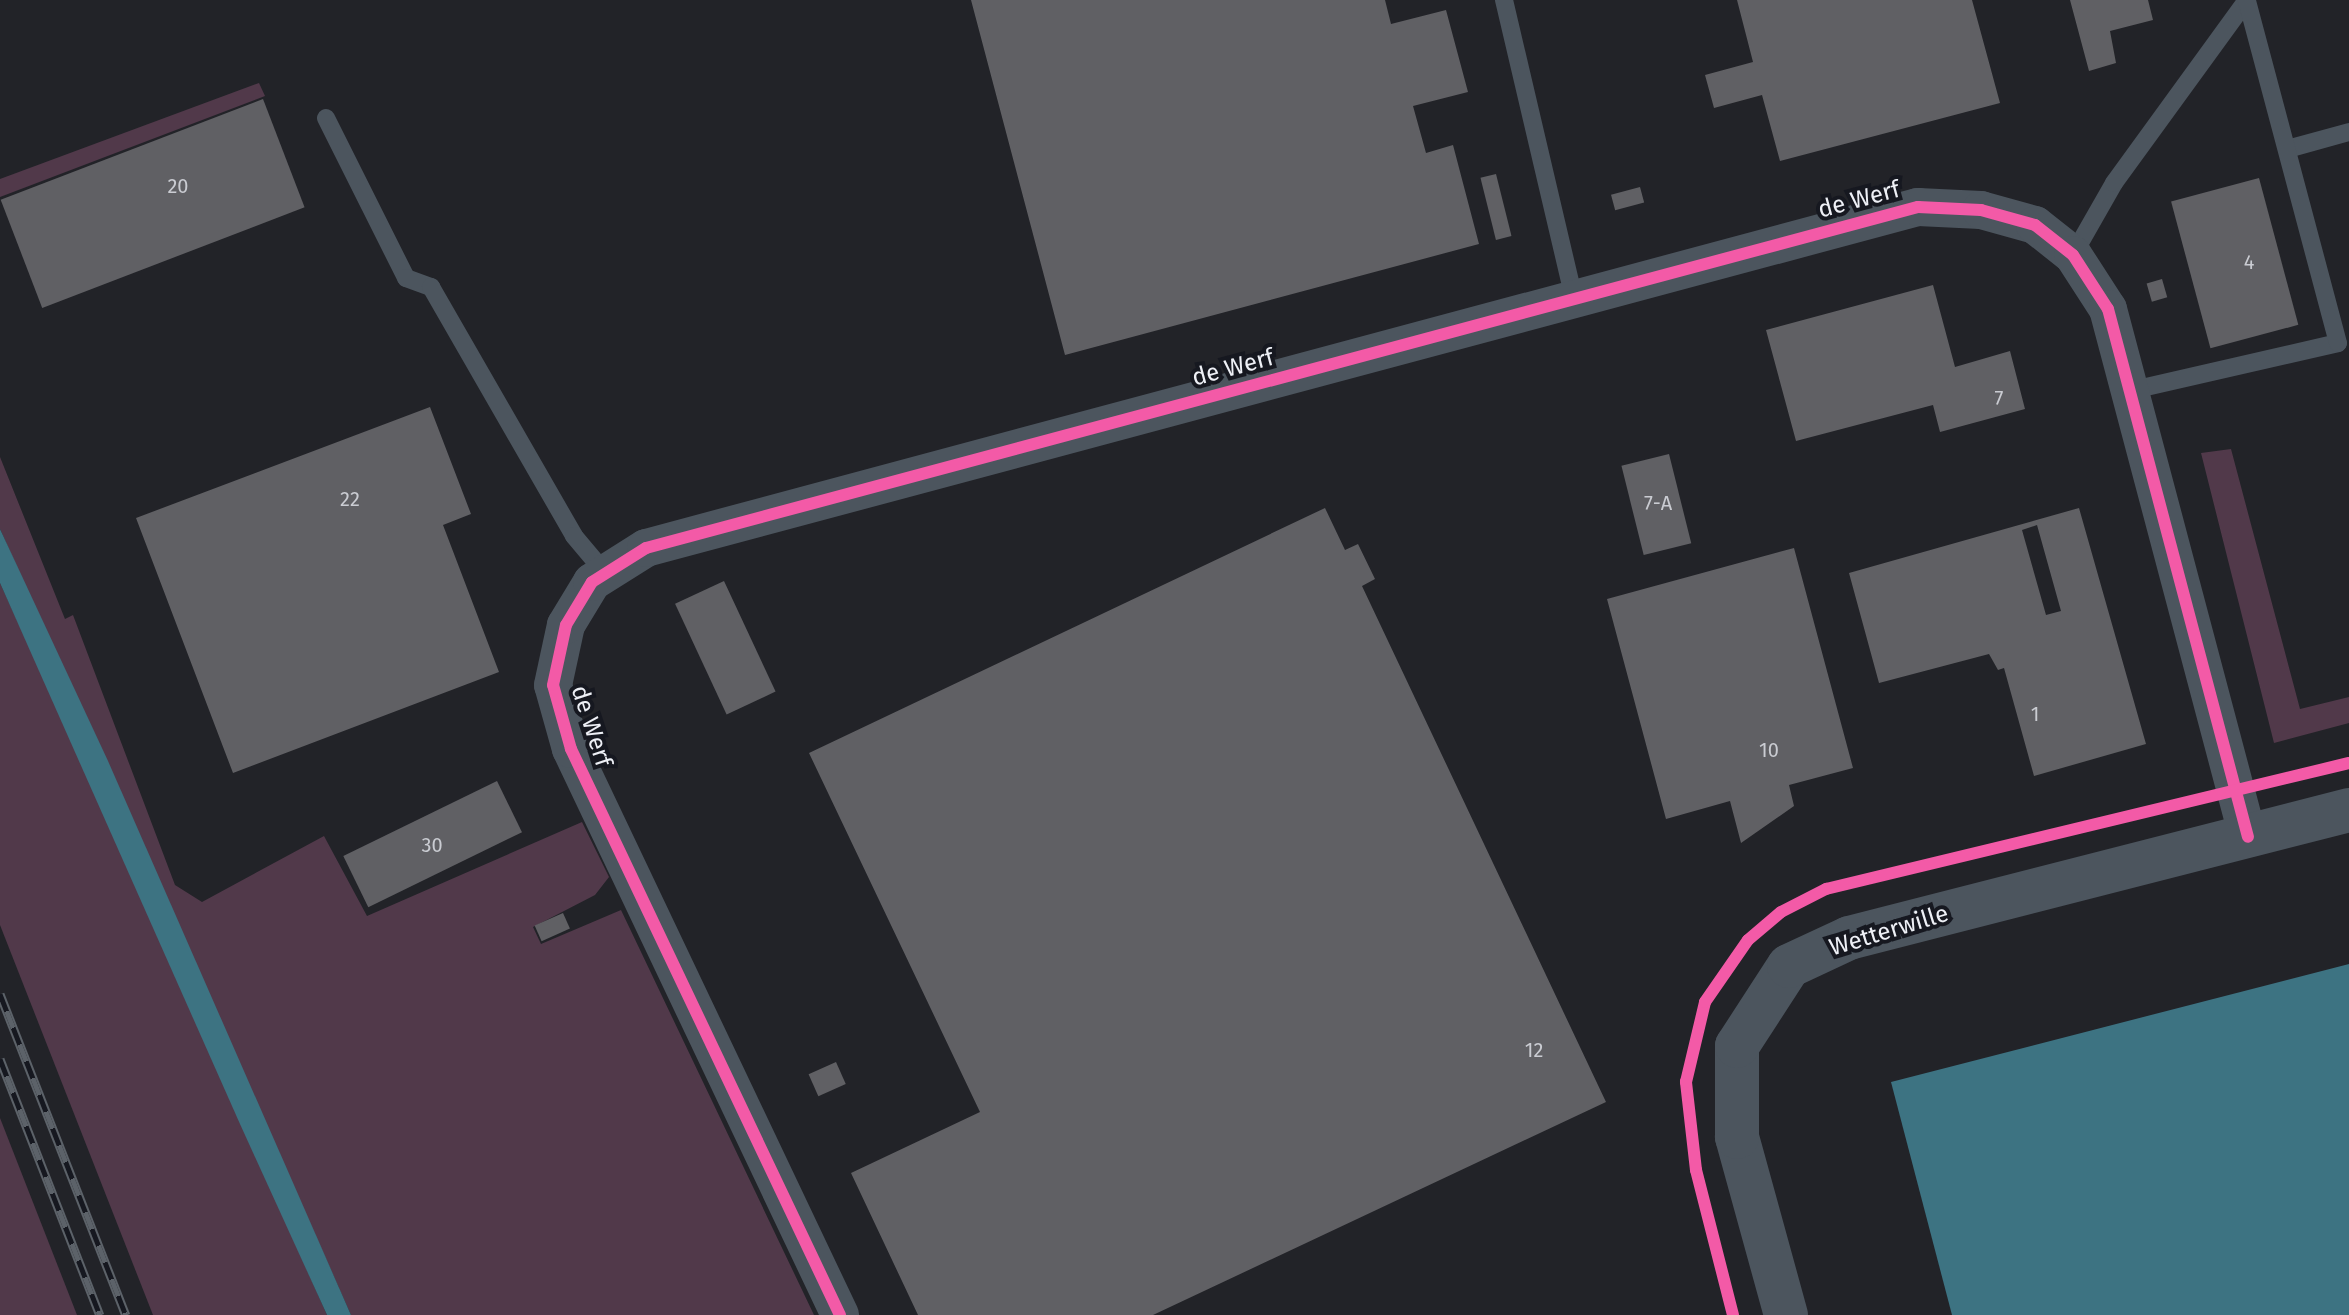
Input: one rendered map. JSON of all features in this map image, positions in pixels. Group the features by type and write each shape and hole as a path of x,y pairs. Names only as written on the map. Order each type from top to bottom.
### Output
{"street":[{"name":"de Werf","path":"840,1315 571,749 553,685 566,625 592,582 646,548 1918,207 1981,210 2035,225 2073,255 2108,309 2133,390 2248,837"},
{"name":"Wetterwille","path":"1786,1315 1737,1137 1737,1046 1789,966 1849,938 2349,810"}],"lane":[{"path":"1504,0 1574,299"},
{"path":"2133,390 2338,343 2291,148 2247,1"},
{"path":"2073,255 2114,183 2247,1"},
{"path":"326,118 406,278 431,287 574,536 606,574"},
{"path":"2291,148 2349,132"}],"shaded area":[{"path":"259,83 265,96 0,197 0,179"},
{"path":"2231,449 2300,709 2349,697 2349,723 2274,743 2201,453"},
{"path":"0,457 65,619 73,615 175,885 202,902 324,836 367,916 582,822 609,877 595,895 533,927 541,944 621,910 814,1315 351,1315 0,529"},
{"path":"0,583 327,1315 153,1315 0,925"},
{"path":"0,1118 77,1315 0,1315"}],"water":[{"path":"0,529 108,761 351,1315 327,1315 240,1124 0,583"},
{"path":"2349,964 2349,1315 1952,1315 1891,1082"}],"building":[{"path":"971,0 1385,0 1391,24 1446,10 1468,92 1413,106 1426,153 1453,145 1479,244 1065,355"},
{"path":"1737,0 1972,0 2000,103 1780,161 1762,95 1714,108 1705,75 1753,62"},
{"path":"2070,0 2148,0 2153,20 2110,31 2116,63 2089,71"},
{"path":"263,99 305,207 42,308 1,200"},
{"path":"1496,174 1511,236 1496,240 1480,178"},
{"path":"2259,178 2298,325 2210,348 2171,202"},
{"path":"1640,187 1644,202 1615,210 1611,195"},
{"path":"2162,279 2167,297 2152,302 2147,283"},
{"path":"1933,285 1955,367 2010,351 2025,409 1940,432 1933,405 1796,441 1766,330"},
{"path":"430,407 471,514 443,525 499,672 233,773 136,518"},
{"path":"1669,454 1691,543 1644,555 1621,466"},
{"path":"1325,508 1345,550 1358,544 1375,579 1362,586 1606,1102 1153,1315 918,1315 851,1173 980,1112 809,753"},
{"path":"2079,508 2146,744 2034,776 2004,668 1998,670 1989,654 1879,683 1849,573","holes":["2037,525 2061,611 2046,615 2022,530"]},
{"path":"1794,548 1853,768 1789,785 1794,806 1741,843 1730,801 1666,819 1607,599"},
{"path":"724,581 776,692 727,714 675,604"},
{"path":"497,781 522,832 368,907 343,856"},
{"path":"563,913 570,929 542,941 535,926"},
{"path":"836,1062 846,1084 818,1096 809,1074"}],"railway":[{"path":"0,994 126,1315"},
{"path":"0,1059 100,1315"}],"cycle path":[{"path":"840,1315 571,749 553,685 566,625 592,582 646,548 1918,207 1981,210 2035,225 2073,255 2108,309 2248,837"},
{"path":"1733,1315 1696,1170 1686,1082 1705,1002 1748,940 1781,912 1826,889 2349,763"}]}
